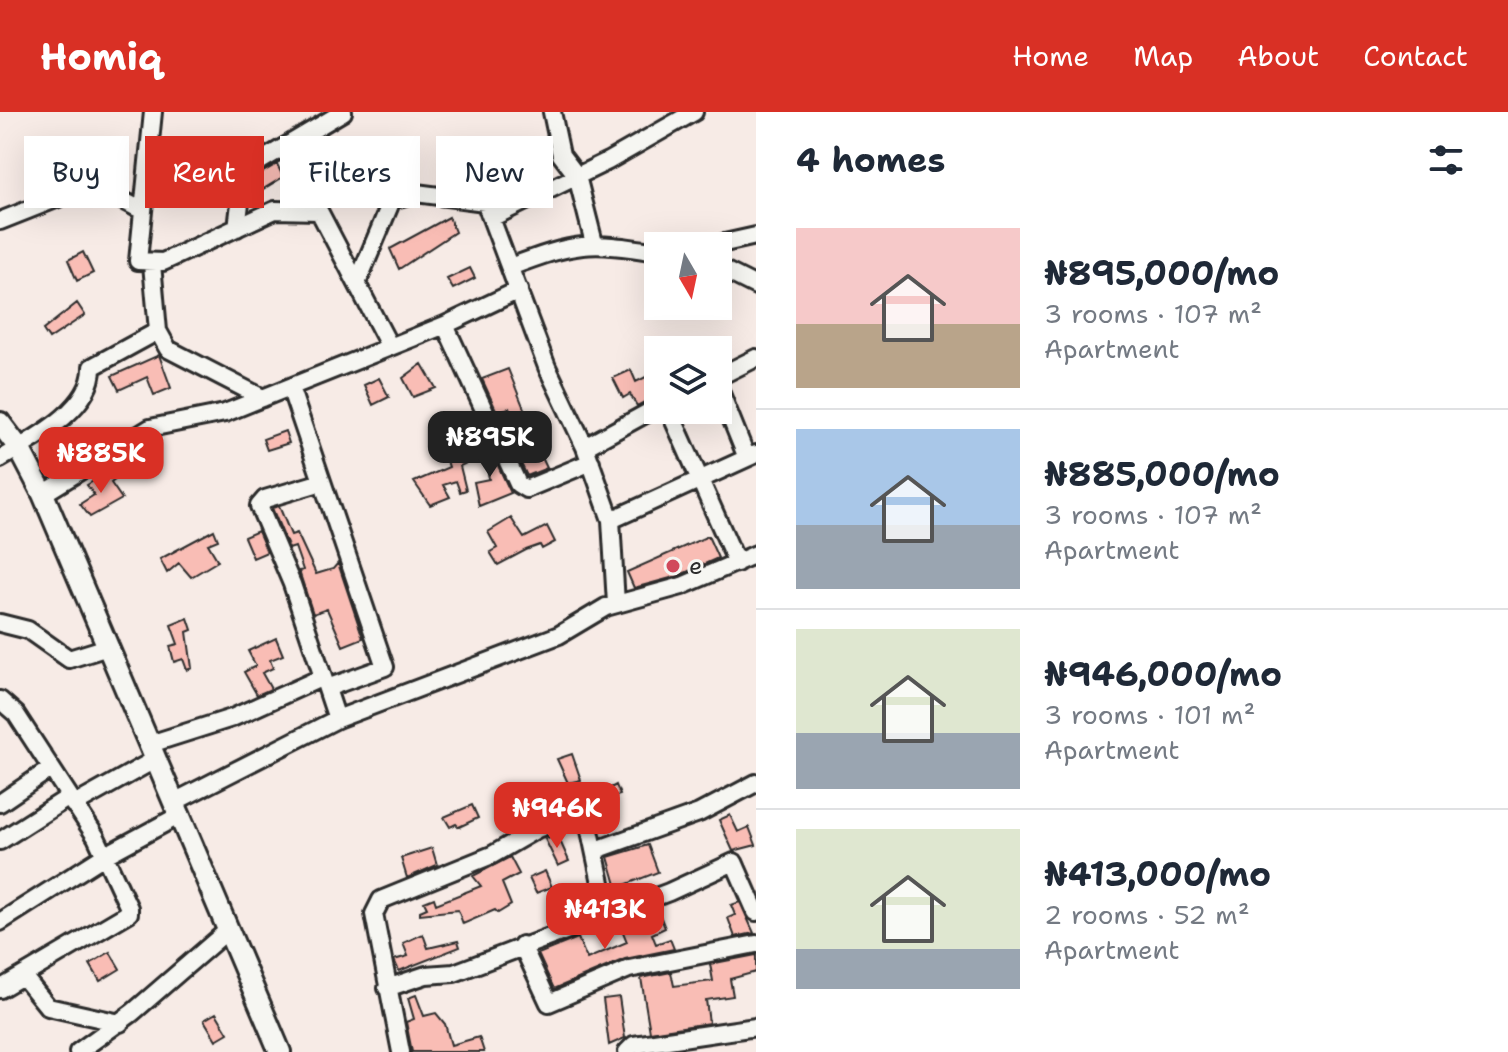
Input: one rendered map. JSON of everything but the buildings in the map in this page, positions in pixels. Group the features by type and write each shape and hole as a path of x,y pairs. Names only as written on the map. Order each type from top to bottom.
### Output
{"street":[{"path":"153,112 136,258 140,263 152,264 283,208 319,211 390,347"},
{"path":"237,228 242,187 249,168 343,112"},
{"path":"552,112 561,155 577,176 594,243"},
{"path":"491,218 577,176 694,112"},
{"path":"0,221 86,187 103,190 141,210"},
{"path":"358,281 392,200 416,193 482,200 547,367 588,455 611,520 616,604"},
{"path":"732,241 756,236"},
{"path":"510,267 567,246 594,243 644,250"},
{"path":"152,264 158,331 168,349 263,398"},
{"path":"732,274 756,286"},
{"path":"43,494 150,428 225,413 445,325 519,290"},
{"path":"445,325 518,484 526,489 588,455 644,417"},
{"path":"0,459 68,413 87,393 92,367 158,331"},
{"path":"732,370 756,358"},
{"path":"0,841 153,751 325,683 385,667 290,387"},
{"path":"611,520 752,456 732,415"},
{"path":"0,423 19,448 43,494 280,1052"},
{"path":"675,424 737,563"},
{"path":"322,482 265,499 259,506 292,584 337,719"},
{"path":"0,922 177,808 337,719 559,635 616,604 682,586 756,554"},
{"path":"0,623 28,630 69,659 108,647"},
{"path":"0,700 16,714 72,801 104,856 129,913 0,989"},
{"path":"0,803 50,769"},
{"path":"596,850 699,813 756,783"},
{"path":"401,1052 374,914 381,900 492,855 537,829 571,817 588,821 608,916"},
{"path":"387,988 426,975 454,973 522,945 608,916 734,862 754,903"},
{"path":"78,1052 120,1023 228,930"},
{"path":"522,945 549,1003 629,969 756,944"},
{"path":"23,976 51,1008 120,1023"},
{"path":"627,1052 634,1045 654,1047 756,1027"}],"place":[{"name":"e","path":"673,566"}]}
